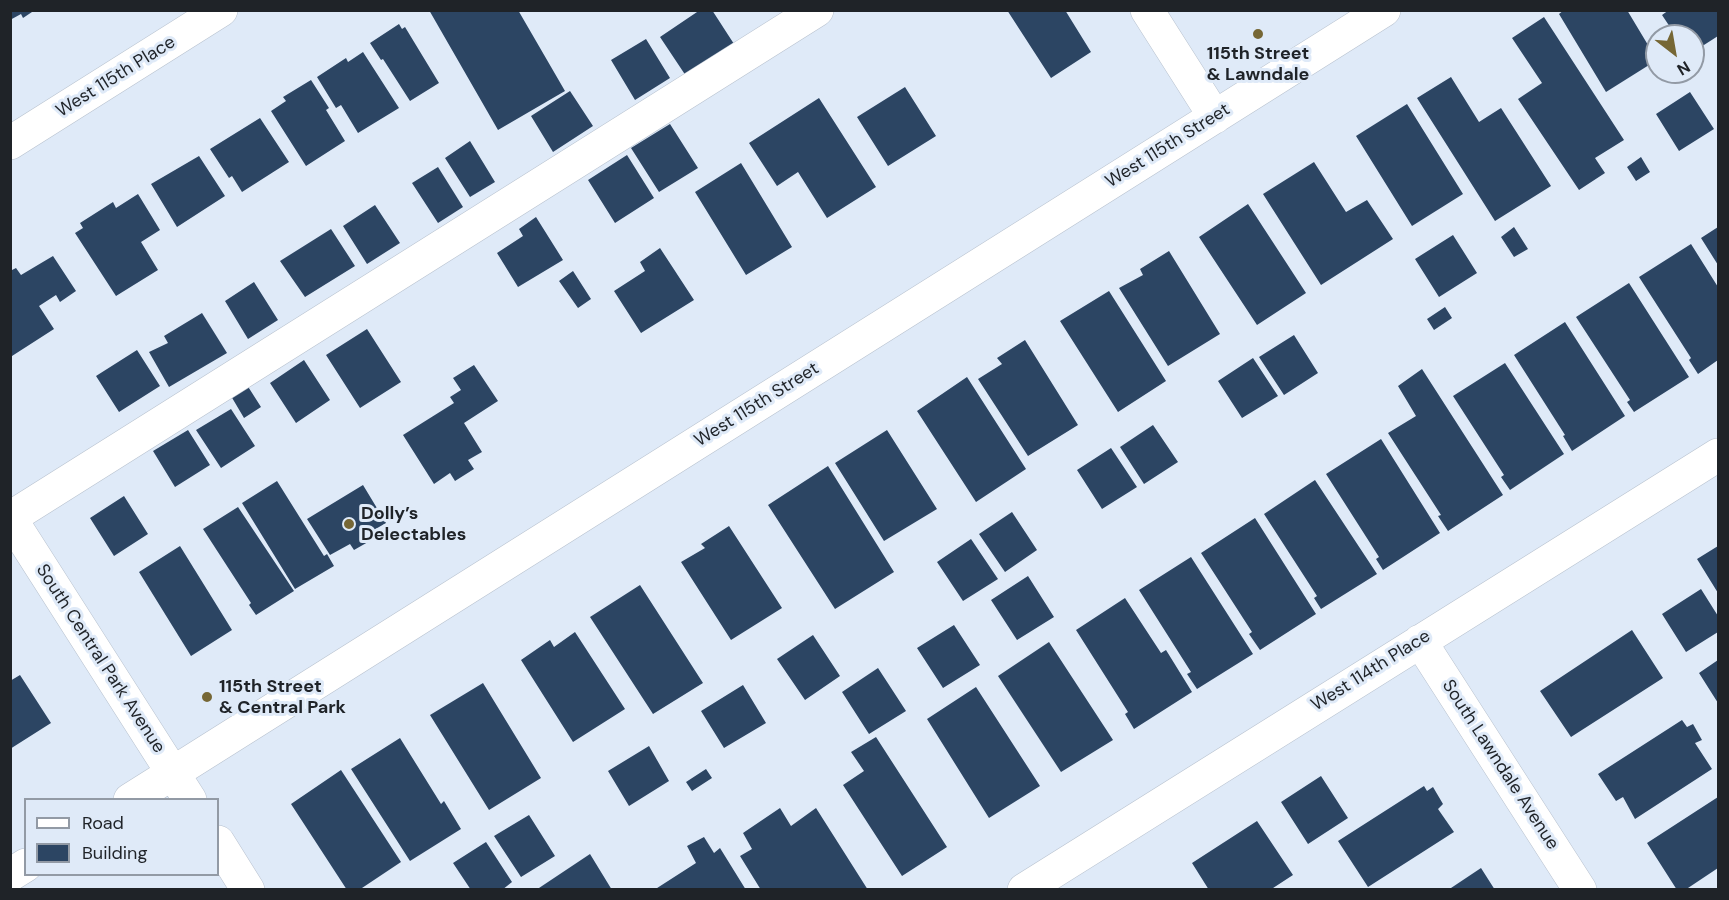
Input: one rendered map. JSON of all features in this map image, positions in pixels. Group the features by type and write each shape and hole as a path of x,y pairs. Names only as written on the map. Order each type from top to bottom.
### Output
{"street":[{"name":"West 115th Place","path":"10,143 220,10"},
{"path":"11,518 817,10"},
{"path":"1147,10 1215,117"},
{"name":"West 115th Street","path":"133,798 1384,10"},
{"name":"West 114th Place","path":"1024,890 1719,455"},
{"name":"South Central Park Avenue","path":"11,518 189,798"},
{"name":"South Lawndale Avenue","path":"1420,641 1580,890"},
{"path":"219,844 248,890"},
{"path":"10,875 24,867"}],"building":[{"path":"10,10 35,10 23,18 21,14 10,20"},
{"path":"429,10 518,10 565,91 498,130"},
{"path":"700,10 712,10 734,44 686,76 660,37"},
{"path":"1007,10 1065,10 1091,52 1051,78"},
{"path":"1564,10 1627,10 1645,40 1645,68 1606,92 1559,14"},
{"path":"1669,10 1718,10 1718,36 1705,44 1705,24 1668,24 1662,15"},
{"path":"1544,17 1624,140 1595,158 1605,173 1579,190 1518,99 1542,83 1512,38"},
{"path":"399,24 402,29 405,27 439,83 410,101 370,43"},
{"path":"646,39 670,78 635,100 611,60"},
{"path":"363,52 399,108 358,133 341,105 336,108 317,77 346,58 348,62"},
{"path":"1451,77 1479,122 1501,108 1551,186 1495,221 1417,98"},
{"path":"311,80 329,108 326,110 345,141 306,166 271,111 286,101 283,97"},
{"path":"905,87 936,136 888,166 857,117"},
{"path":"570,91 593,126 553,152 531,116"},
{"path":"1690,92 1714,129 1679,151 1656,114"},
{"path":"819,98 876,187 827,218 798,172 777,186 749,143"},
{"path":"1407,104 1463,194 1412,226 1356,136"},
{"path":"260,118 289,162 242,192 232,176 229,178 210,149"},
{"path":"670,124 698,168 659,192 631,148"},
{"path":"470,141 495,182 470,197 445,158"},
{"path":"627,155 654,198 615,223 588,180"},
{"path":"199,156 225,196 177,227 151,184"},
{"path":"1641,157 1650,172 1636,181 1627,167"},
{"path":"1314,162 1346,212 1367,200 1393,239 1321,285 1263,194"},
{"path":"741,163 792,247 746,275 695,192"},
{"path":"438,167 463,207 438,223 412,183"},
{"path":"138,194 160,230 141,242 158,270 116,296 75,233 83,228 80,223 113,202 116,208"},
{"path":"1248,204 1306,293 1257,325 1199,237"},
{"path":"375,205 400,243 367,264 343,226"},
{"path":"536,217 563,260 518,287 497,253 523,236 519,229"},
{"path":"1514,227 1528,249 1514,257 1501,237"},
{"path":"1718,227 1718,265 1701,238"},
{"path":"331,229 355,266 305,297 280,261"},
{"path":"1453,235 1477,273 1439,297 1415,259"},
{"path":"1691,244 1718,287 1718,360 1698,374 1689,360 1691,358 1639,277"},
{"path":"660,248 694,300 641,333 614,291 645,271 640,262"},
{"path":"1169,251 1220,334 1168,366 1119,288 1143,275 1140,269"},
{"path":"53,256 76,291 60,302 56,295 39,306 54,329 12,356 10,271 16,268 21,275"},
{"path":"573,271 591,299 578,308 559,281"},
{"path":"254,282 278,320 248,339 225,301"},
{"path":"1629,283 1689,377 1634,412 1627,402 1630,400 1576,317"},
{"path":"1109,291 1166,381 1118,412 1060,321"},
{"path":"1445,307 1452,318 1434,330 1427,319"},
{"path":"202,313 227,353 169,387 149,352 168,343 164,336"},
{"path":"1565,322 1625,416 1572,451 1563,436 1565,435 1514,355"},
{"path":"367,329 401,382 360,408 326,355"},
{"path":"1294,335 1318,373 1284,395 1259,357"},
{"path":"1025,340 1078,425 1028,456 978,379 1002,364 997,358"},
{"path":"137,350 160,386 119,412 96,376"},
{"path":"1253,358 1278,396 1242,418 1218,381"},
{"path":"304,360 330,400 296,423 270,383"},
{"path":"1505,363 1564,454 1510,490 1501,477 1504,475 1453,396"},
{"path":"474,365 498,401 464,423 482,452 468,460 474,469 455,481 450,473 434,484 403,435 454,403 450,397 461,390 453,378"},
{"path":"1422,369 1503,495 1448,531 1438,516 1441,515 1388,433 1416,416 1398,386"},
{"path":"967,377 1026,469 976,502 917,411"},
{"path":"247,385 261,407 244,418 231,396"},
{"path":"231,409 255,446 221,468 196,430"},
{"path":"1153,425 1178,462 1144,484 1120,447"},
{"path":"188,430 210,465 175,487 153,451"},
{"path":"887,430 937,509 884,541 835,463"},
{"path":"1381,439 1440,533 1383,570 1376,559 1379,557 1326,474"},
{"path":"1111,448 1137,487 1102,509 1077,470"},
{"path":"828,466 894,572 835,609 768,505"},
{"path":"1315,480 1377,574 1321,609 1314,598 1317,596 1264,514"},
{"path":"277,481 324,556 327,554 334,566 295,589 242,503"},
{"path":"363,485 386,523 365,535 368,542 354,550 350,544 330,555 307,519"},
{"path":"124,496 148,534 114,556 90,518"},
{"path":"238,507 294,591 256,615 249,605 251,603 203,529"},
{"path":"1012,512 1037,550 1005,572 979,534"},
{"path":"1255,518 1316,614 1260,650 1249,634 1252,632 1201,553"},
{"path":"729,526 782,608 731,640 681,562 705,548 701,544"},
{"path":"971,539 998,579 963,601 937,562"},
{"path":"180,546 232,630 191,656 139,572"},
{"path":"1718,546 1718,593 1697,559"},
{"path":"1191,557 1253,654 1197,689 1187,674 1191,672 1139,590"},
{"path":"1028,576 1054,617 1017,640 991,600"},
{"path":"640,585 703,683 653,714 590,617"},
{"path":"1701,589 1718,616 1718,632 1686,652 1662,614"},
{"path":"1125,598 1161,653 1166,650 1192,692 1134,729 1125,714 1128,712 1076,630"},
{"path":"954,625 980,665 943,688 917,648"},
{"path":"1632,630 1663,678 1571,737 1540,691"},
{"path":"575,632 625,709 573,742 521,660 550,640 554,647"},
{"path":"813,635 840,676 805,700 777,659"},
{"path":"1049,642 1113,740 1061,772 998,676"},
{"path":"1718,660 1718,703 1699,673"},
{"path":"878,668 906,711 869,734 842,692"},
{"path":"20,675 51,723 10,749 10,681"},
{"path":"483,683 541,778 489,810 430,715"},
{"path":"743,685 766,723 724,748 701,711"},
{"path":"976,687 1040,786 989,818 927,719"},
{"path":"1682,720 1687,727 1693,724 1702,740 1695,743 1712,769 1635,819 1623,797 1616,801 1598,774"},
{"path":"876,737 947,847 902,876 843,785 864,771 851,752"},
{"path":"400,738 441,804 444,801 461,829 410,861 351,769"},
{"path":"649,746 669,781 629,806 608,771"},
{"path":"706,769 712,778 692,791 686,782"},
{"path":"341,770 401,862 359,890 347,890 291,804"},
{"path":"1321,776 1348,818 1308,844 1281,802"},
{"path":"1424,786 1427,791 1433,787 1443,804 1438,809 1454,832 1368,887 1338,841"},
{"path":"1718,797 1718,868 1685,890 1677,890 1647,843"},
{"path":"780,808 791,826 816,808 868,890 761,890 740,856 752,849 743,833"},
{"path":"529,815 555,856 521,877 494,836"},
{"path":"1257,821 1293,875 1270,890 1209,890 1192,863"},
{"path":"704,837 714,853 720,848 746,890 654,890 696,863 687,846"},
{"path":"486,842 512,882 502,890 471,890 453,863"},
{"path":"590,854 612,890 540,890 539,888"},
{"path":"1481,868 1495,890 1448,890"}],"place":[{"name":"115th Street & Lawndale","path":"1258,34"},
{"name":"Dolly’s Delectables","path":"349,524"},
{"name":"115th Street & Central Park","path":"207,697"}]}
